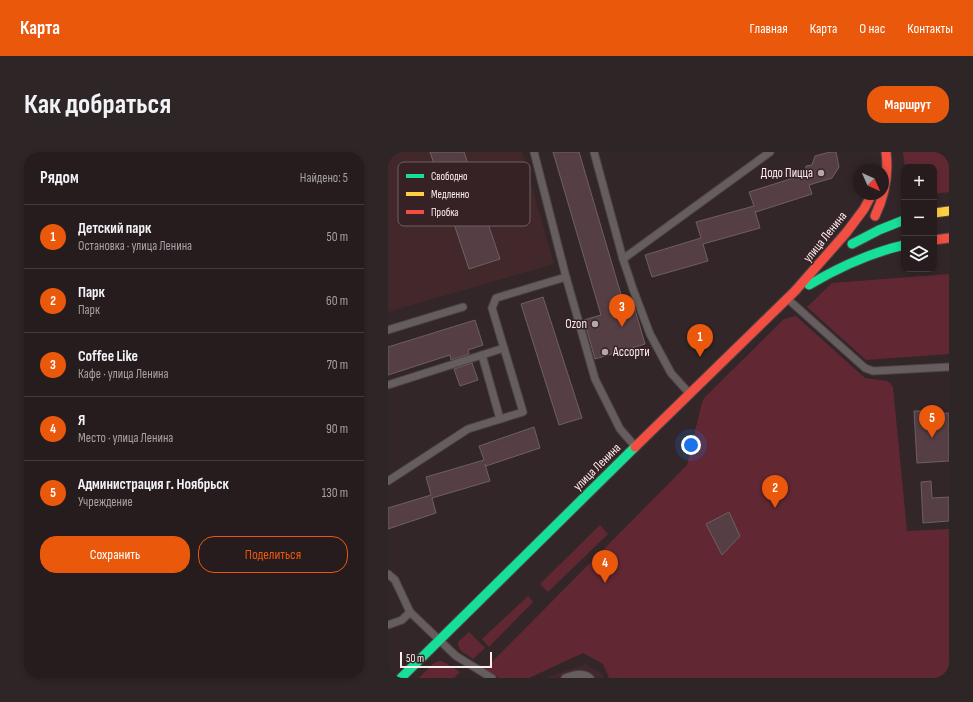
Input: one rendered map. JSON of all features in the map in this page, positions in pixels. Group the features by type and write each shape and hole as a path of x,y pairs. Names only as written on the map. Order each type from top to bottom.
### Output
{"main road":[{"path":"879,152 879,164"},
{"name":"улица Ленина","path":"886,152 887,164"},
{"path":"890,152 896,172"},
{"name":"улица Ленина","path":"401,678 788,299 811,275 857,218 868,200"},
{"name":"улица Ленина","path":"811,275 846,248 867,228 883,200"},
{"path":"937,213 949,211"},
{"path":"846,248 879,230 901,221"},
{"path":"937,235 948,238"},
{"path":"937,240 948,238"},
{"path":"788,299 839,268 878,251 901,246"}],"lane":[{"path":"534,152 566,277 595,380 603,389 620,429 636,447"},
{"path":"594,152 623,259 647,327 660,356 671,373 690,394"},
{"path":"623,259 770,152"},
{"path":"388,481 468,429 523,412 492,308 496,298 566,277"},
{"path":"788,299 865,368 873,372 949,367"},
{"path":"388,330 463,307"},
{"path":"388,385 504,348"},
{"path":"482,355 500,419"},
{"path":"654,360 660,356"},
{"path":"388,574 395,580 410,612 456,656 492,678"},
{"path":"388,625 402,620 410,612"},
{"path":"565,678 579,674 590,678"}],"shaded area":[{"path":"388,152 522,152 525,162 398,162 398,226 530,226 530,180 554,264 388,312"},
{"path":"903,152 949,152 949,192 937,194 937,164 905,164"},
{"path":"949,274 949,354 866,360 807,307 832,283"},
{"path":"796,316 865,378 887,381 893,387 907,531 949,529 949,678 609,678 603,664 583,653 529,678 499,678 485,669 687,465 702,402 705,397 784,319"},
{"path":"600,525 608,534 548,592 540,584"},
{"path":"528,596 533,602 489,647 482,639"},
{"path":"469,632 485,648 473,659 461,651 458,646 458,642"},
{"path":"442,661 460,672 454,678 419,678 434,663"},
{"path":"586,664 602,674 604,678 545,678"}],"building":[{"path":"430,152 464,152 467,162 433,162"},
{"path":"553,152 579,152 625,308 634,306 645,344 595,359 584,320 601,315"},
{"path":"836,152 839,167 832,178 809,185 812,194 756,212 755,211 760,228 703,244 708,261 652,277 645,255 701,238 696,222 754,206 749,192 806,174 806,166 812,165 815,156"},
{"path":"455,226 489,226 500,259 469,269"},
{"path":"543,297 582,418 559,425 521,304"},
{"path":"475,320 483,345 468,350 469,354 451,360 450,355 388,375 388,347"},
{"path":"472,363 478,380 460,386 454,369"},
{"path":"914,411 926,411 926,414 949,413 949,461 917,463"},
{"path":"534,427 540,448 486,466 485,464 490,481 432,498 436,513 388,529 388,508 431,495 426,477 484,460 479,446"},
{"path":"931,481 932,498 949,497 949,521 923,523 921,482"},
{"path":"729,512 740,536 722,555 706,524"}],"traffic: fast":[{"path":"852,244 879,230 901,221"},
{"path":"809,285 855,261 901,246"},
{"path":"401,678 635,447"}],"traffic: slow":[{"path":"937,213 949,211"}],"traffic: jam":[{"path":"875,216 885,185 887,169 886,152"},
{"path":"635,447 795,291 846,233 869,200"},
{"path":"937,240 949,238"}],"place":[{"name":"Додо Пицца","path":"821,173"},
{"name":"Ozon","path":"595,324"},
{"name":"Coffee Like","path":"622,327"},
{"name":"Ассорти","path":"605,352"},
{"name":"Детский парк","path":"700,357"},
{"name":"Администрация г. Ноябрьск","path":"932,438"},
{"name":"Парк","path":"775,508"},
{"name":"Я","path":"605,583"}]}
